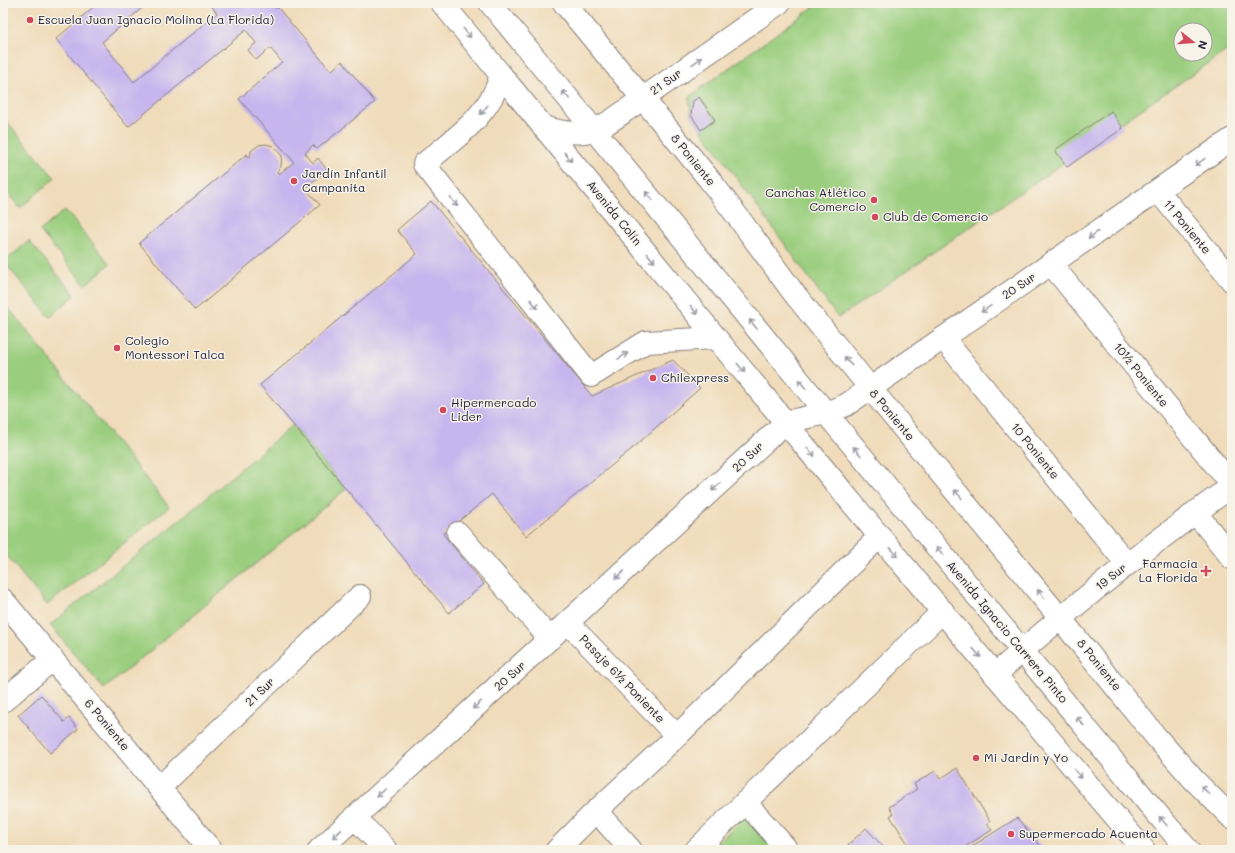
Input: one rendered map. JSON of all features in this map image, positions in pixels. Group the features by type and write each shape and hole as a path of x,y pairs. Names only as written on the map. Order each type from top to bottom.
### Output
{"street":[{"name":"Avenida Colín","path":"442,3 786,422"},
{"path":"490,3 826,414"},
{"name":"8 Poniente","path":"564,3 738,217 793,292 870,388 1158,738 1194,780 1232,818"},
{"name":"21 Sur","path":"543,127 557,131 571,132 595,130 606,124 779,3"},
{"path":"501,75 494,96 485,110 472,125 424,164 591,376 646,342 716,338"},
{"name":"20 Sur","path":"319,850 786,422 826,414 846,405 1232,140"},
{"name":"11 Poniente","path":"1158,191 1232,281"},
{"name":"10½ Poniente","path":"1051,264 1232,485"},
{"name":"10 Poniente","path":"943,338 1127,564"},
{"name":"Avenida Ignacio Carrera Pinto","path":"826,414 1188,850"},
{"path":"786,422 995,675 1144,850"},
{"name":"19 Sur","path":"995,675 1060,618 1127,564 1232,485"},
{"path":"1195,512 1232,558"},
{"path":"458,533 550,639"},
{"path":"557,850 596,811 677,736 880,536"},
{"name":"21 Sur","path":"159,788 360,596"},
{"name":"6 Poniente","path":"3,600 211,850"},
{"path":"696,850 942,611"},
{"name":"Pasaje 6½ Poniente","path":"568,623 677,736"},
{"path":"3,701 53,659"},
{"path":"745,802 786,850"},
{"path":"596,811 631,850"},
{"path":"354,817 386,850"}],"green space":[{"name":"Club de Comercio","path":"819,3 1232,3 1232,47 1213,60 1213,22 1173,22 1173,62 1210,62 838,318 691,115 689,97"},
{"path":"3,117 55,178 20,208 3,188"},
{"path":"65,210 110,264 85,285 40,231"},
{"path":"29,241 75,295 50,317 4,262"},
{"path":"3,301 169,507 47,605 3,551"},
{"path":"293,425 346,489 104,689 50,625 182,518"},
{"path":"746,817 775,850 708,850"}],"building":[{"path":"98,3 148,3 102,42 134,82 217,13 209,3 271,3 275,8 279,9 331,71 342,61 375,102 317,149 313,145 305,153 313,163 318,158 327,170 305,188 320,205 195,310 139,243 247,154 250,159 251,151 259,145 266,144 273,146 282,156 281,166 277,172 279,174 294,162 239,99 282,62 270,48 256,60 248,50 256,43 246,30 128,127 56,39"},
{"path":"699,97 715,120 701,130 691,115 693,101"},
{"path":"1111,111 1123,128 1067,167 1055,150"},
{"name":"Hipermercado Lider","path":"431,201 592,396 673,360 700,388 634,447 526,536 492,494 443,534 484,584 449,613 260,385 417,254 397,230"},
{"path":"41,695 64,722 69,718 78,729 50,753 18,715"},
{"path":"957,768 990,821 987,823 992,830 960,850 912,850 890,816 893,814 889,807 917,789 914,784 935,771 940,779"},
{"name":"Supermercado Acuenta","path":"1017,818 1044,850 966,850"},
{"path":"866,828 886,850 843,850"}],"place":[{"name":"Escuela Juan Ignacio Molina (La Florida)","path":"30,20"},
{"name":"Jardín Infantil Campanita","path":"294,181"},
{"name":"Canchas Atlético Comercio","path":"874,200"},
{"name":"Club de Comercio","path":"875,217"},
{"name":"Colegio Montessori Talca","path":"117,348"},
{"name":"Chilexpress","path":"653,378"},
{"name":"Hipermercado Lider","path":"443,410"},
{"name":"Farmacia La Florida","path":"1206,571"},
{"name":"Mi Jardín y Yo","path":"976,758"},
{"name":"Supermercado Acuenta","path":"1011,834"}]}
